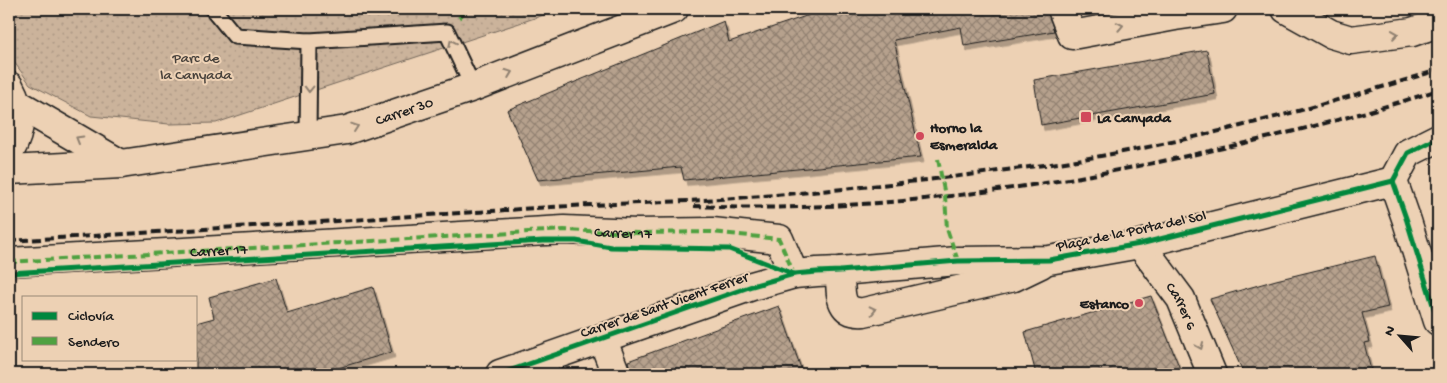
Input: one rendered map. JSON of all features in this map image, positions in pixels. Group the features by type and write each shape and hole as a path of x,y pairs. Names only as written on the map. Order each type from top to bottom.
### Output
{"street":[{"name":"Carrer 30","path":"9,170 121,164 347,130 473,87 674,9"},
{"path":"1062,9 1072,35 1223,9"},
{"path":"1286,9 1331,34 1351,40 1412,32 1438,23"},
{"path":"9,153 16,140 20,120 13,95"},
{"path":"13,95 121,164"},
{"path":"1438,138 1408,153 1393,181 1438,321"},
{"name":"Plaça de la Porta del Sol","path":"1049,260 1014,277 864,312 854,313 846,308 842,300 840,271 958,261 1049,260 1140,244 1393,181"},
{"name":"Carrer 17","path":"9,262 564,230 637,233 712,232 778,239 794,274"},
{"name":"Carrer 6","path":"1140,244 1181,299 1212,374"},
{"name":"Carrer de Sant Vicent Ferrer","path":"500,374 752,286 794,274 840,271"},
{"path":"602,338 616,374"}],"lane":[{"path":"213,9 235,36 310,41 447,32 473,87"},
{"path":"308,136 310,41"}],"green space":[{"name":"Parc de la Canyada","path":"9,9 562,9 216,123 169,124 91,116 30,84 9,55"}],"building":[{"path":"807,9 1047,9 1054,31 964,46 961,27 894,40 921,157 684,180 681,167 538,180 507,110 724,21 729,42 809,15"},
{"path":"1207,50 1215,94 1041,125 1034,80"},
{"path":"1375,256 1388,307 1362,313 1370,342 1364,343 1372,374 1244,374 1210,299 1276,280"},
{"path":"276,278 287,313 373,287 392,352 318,374 196,374 198,322 214,318 209,297"},
{"path":"1151,296 1182,374 1036,374 1025,332"},
{"path":"779,306 803,374 631,374 628,361"}],"railway":[{"path":"9,241 552,207 704,200 791,194 921,181 1051,164 1149,147 1295,112 1438,70"},
{"path":"694,206 757,208 883,203 1009,188 1134,167 1227,147 1348,117 1438,90"}],"marked path":[{"path":"459,18 466,9"},
{"path":"938,159 945,196 947,229 958,261"},
{"path":"9,262 564,230 637,233 712,232 779,239 794,274"}],"cycle path":[{"path":"1393,181 1408,153 1438,138"},
{"path":"1393,181 1438,321"},
{"path":"500,374 752,286 794,274 958,261 1049,260 1140,244 1393,181"},
{"path":"9,273 543,241 576,241 611,247 729,249 794,274"}],"place":[{"name":"La Canyada","path":"1086,117"},
{"name":"Horno la Esmeralda","path":"920,136"},
{"name":"Estanco","path":"1139,303"}]}
